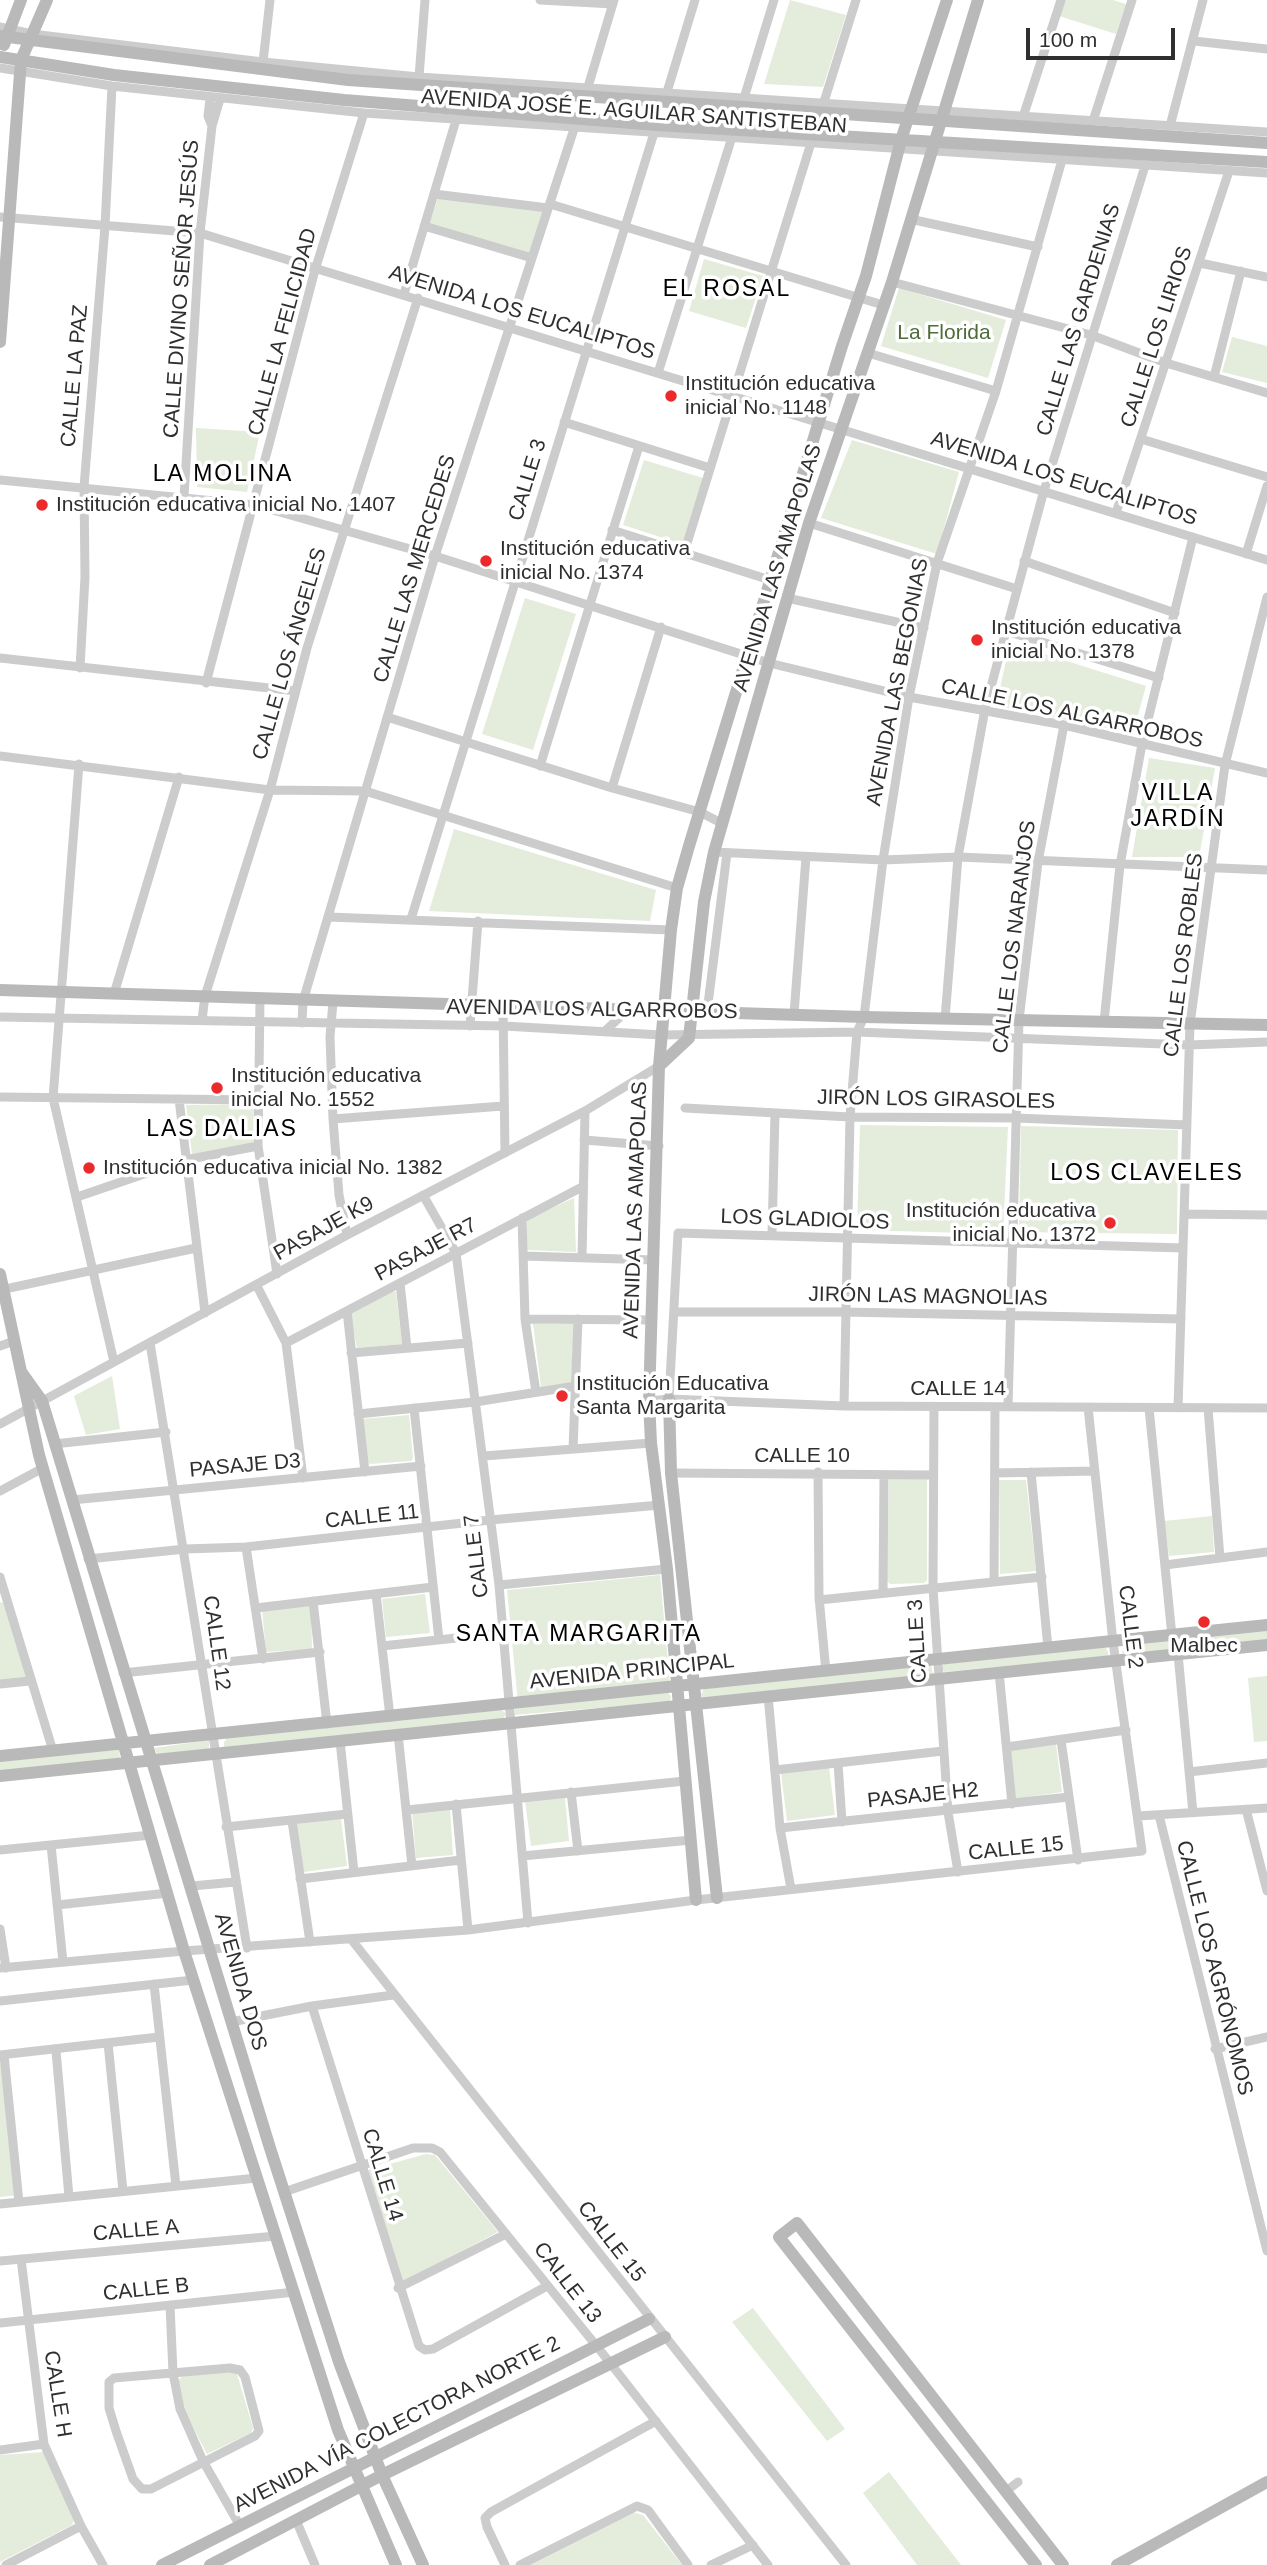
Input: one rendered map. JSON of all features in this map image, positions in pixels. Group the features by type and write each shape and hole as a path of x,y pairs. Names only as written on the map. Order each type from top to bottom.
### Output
{"street":[{"path":"0,58 4,32 21,0"},
{"path":"0,342 5,217 21,66 47,0"},
{"path":"263,62 270,0"},
{"path":"419,77 425,0"},
{"path":"540,0 614,2 588,87"},
{"path":"667,92 695,0"},
{"path":"744,99 774,0"},
{"path":"823,105 856,0"},
{"name":"AVENIDA LAS AMAPOLAS","path":"696,1900 667,1569 651,1443 649,1401 659,1146 659,1066 671,930 677,888 884,216 910,114 947,0"},
{"name":"AVENIDA LAS AMAPOLAS","path":"659,1066 689,1038 704,902 720,853 723,824 809,523 892,282 940,116 978,0"},
{"path":"1023,117 1060,0"},
{"path":"1170,126 1203,0"},
{"path":"1093,121 1130,1"},
{"name":"AVENIDA JOSÉ E. AGUILAR SANTISTEBAN","path":"4,32 348,80 940,116 1267,143"},
{"name":"AVENIDA JOSÉ E. AGUILAR SANTISTEBAN","path":"31,37 419,77 667,92 910,114"},
{"path":"1194,41 1267,49"},
{"name":"AVENIDA JOSÉ E. AGUILAR SANTISTEBAN","path":"0,58 21,66 112,86 364,113 574,129 811,143 901,145"},
{"name":"AVENIDA JOSÉ E. AGUILAR SANTISTEBAN","path":"0,68 21,66 344,100 901,145 1267,162"},
{"name":"CALLE LA PAZ","path":"79,668 85,577 84,487 105,226 112,86"},
{"name":"CALLE DIVINO SEÑOR JESÚS","path":"210,97 208,116 212,126"},
{"name":"CALLE DIVINO SEÑOR JESÚS","path":"184,498 200,233 212,126 220,99"},
{"name":"CALLE LA FELICIDAD","path":"206,683 315,270 364,113"},
{"name":"AVENIDA JOSÉ E. AGUILAR SANTISTEBAN","path":"940,116 1023,117 1267,132"},
{"path":"404,294 456,120"},
{"name":"CALLE LAS MERCEDES","path":"302,1023 303,1001 435,556 574,129"},
{"name":"CALLE 3","path":"411,919 654,133"},
{"path":"658,373 732,137"},
{"path":"684,553 811,143"},
{"name":"AVENIDA JOSÉ E. AGUILAR SANTISTEBAN","path":"932,147 1062,160 1267,173"},
{"name":"AVENIDA LAS BEGONIAS","path":"864,1017 883,860 909,697 937,563 996,391 1062,160"},
{"name":"CALLE LAS GARDENIAS","path":"945,1019 958,857 985,709 1043,494 1145,166"},
{"name":"CALLE LOS LIRIOS","path":"1116,513 1229,171"},
{"path":"434,194 549,206 625,226 883,305"},
{"name":"AVENIDA LOS EUCALIPTOS","path":"5,217 200,233 315,270 418,298 818,424 968,467 1043,494 1116,513 1267,560"},
{"path":"910,219 1038,247"},
{"path":"424,226 532,258"},
{"path":"1200,263 1267,276"},
{"path":"1214,377 1241,271"},
{"path":"892,282 1091,335 1167,363 1267,393"},
{"name":"CALLE LOS ÁNGELES","path":"202,1020 205,996 270,790 296,691 418,298"},
{"path":"868,353 996,391"},
{"path":"564,422 710,468"},
{"path":"1141,439 1267,477"},
{"path":"540,766 639,446"},
{"name":"CALLE LOS ALGARROBOS","path":"0,480 255,505 435,556 769,663 909,697 1064,725 1267,773"},
{"path":"1246,554 1267,486"},
{"path":"809,523 1017,589"},
{"path":"612,530 771,580"},
{"path":"1104,1022 1121,865 1142,744 1193,537"},
{"path":"1024,561 1175,613"},
{"name":"CALLE LOS ROBLES","path":"1178,1408 1190,1024 1225,765 1267,597"},
{"path":"787,598 923,628"},
{"path":"612,788 661,627"},
{"path":"1006,631 1159,678"},
{"path":"0,658 296,691"},
{"path":"387,718 612,788 700,812 723,824"},
{"name":"CALLE LOS NARANJOS","path":"1009,1407 1019,1020 1038,862 1064,725"},
{"path":"0,756 270,790 366,791 677,888"},
{"path":"79,764 59,993 53,1098 114,1362"},
{"path":"114,994 178,778"},
{"path":"707,1013 720,853 883,860 958,857 1267,870"},
{"path":"794,1014 806,857"},
{"path":"328,917 671,930"},
{"path":"470,1026 478,921"},
{"name":"AVENIDA LOS ALGARROBOS","path":"0,990 707,1013 1267,1025"},
{"path":"260,999 258,1146 277,1274"},
{"path":"333,1002 333,1119 339,1195 347,1235"},
{"path":"503,1006 505,1153"},
{"path":"605,1031 619,1018 620,1010"},
{"name":"AVENIDA LOS ALGARROBOS","path":"0,1017 504,1026 661,1035 857,1032 1189,1045 1267,1042"},
{"path":"844,1406 850,1116 857,1032 864,1017"},
{"name":"PASAJE K9","path":"42,1401 347,1235 585,1111 659,1066"},
{"path":"0,1097 260,1100"},
{"path":"179,1099 205,1314"},
{"path":"333,1119 503,1106"},
{"name":"JIRÓN LOS GIRASOLES","path":"684,1108 850,1116 1016,1118 1187,1125"},
{"path":"582,1258 585,1111"},
{"path":"772,1236 775,1113"},
{"path":"584,1140 659,1146"},
{"path":"77,1197 186,1160 258,1146"},
{"name":"PASAJE R7","path":"286,1343 582,1187"},
{"name":"CALLE 7","path":"422,1195 456,1253 499,1585 528,1923"},
{"path":"1184,1214 1267,1215"},
{"path":"523,1218 525,1319 536,1392"},
{"name":"LOS GLADIOLOS","path":"675,1312 678,1233 1183,1248"},
{"path":"2,1289 197,1248"},
{"path":"523,1256 654,1260"},
{"name":"AVENIDA DOS","path":"0,1274 27,1410 184,1951 353,2467 396,2565"},
{"path":"400,1283 407,1348"},
{"path":"257,1286 286,1343 303,1478"},
{"path":"347,1311 365,1472"},
{"path":"675,1312 669,1399 671,1473 717,1898"},
{"name":"JIRÓN LAS MAGNOLIAS","path":"675,1312 845,1312 1011,1318 1181,1319"},
{"path":"525,1319 652,1320"},
{"path":"573,1449 578,1319"},
{"path":"0,1346 14,1341"},
{"name":"CALLE 12","path":"150,1343 247,1948"},
{"path":"351,1353 468,1343"},
{"path":"0,1424 42,1401 20,1371"},
{"path":"358,1414 475,1402 576,1386"},
{"name":"CALLE 14","path":"649,1401 669,1399 844,1406 1267,1408"},
{"name":"AVENIDA DOS","path":"42,1401 88,1559 153,1760 284,2192 374,2455 423,2565"},
{"name":"CALLE 3","path":"934,1407 933,1588 948,1812 958,1872"},
{"path":"994,1582 995,1407"},
{"name":"CALLE 2","path":"1088,1407 1113,1642 1142,1851"},
{"path":"414,1408 439,1640"},
{"path":"1149,1408 1172,1636"},
{"path":"1208,1408 1220,1558"},
{"path":"54,1444 166,1432"},
{"path":"484,1456 651,1443"},
{"name":"PASAJE D3","path":"72,1500 421,1466"},
{"path":"0,1491 43,1468"},
{"path":"995,1473 1095,1471"},
{"path":"818,1472 819,1600 826,1672"},
{"name":"CALLE 10","path":"671,1473 818,1472 932,1475"},
{"path":"1031,1472 1048,1648"},
{"path":"883,1592 884,1475"},
{"name":"CALLE 11","path":"88,1559 185,1549 246,1548 490,1520 660,1505"},
{"path":"246,1548 263,1659"},
{"path":"1165,1565 1267,1552"},
{"path":"499,1585 667,1569"},
{"path":"0,1577 53,1751"},
{"path":"819,1600 1042,1577"},
{"path":"256,1608 433,1587"},
{"path":"376,1594 390,1717"},
{"path":"313,1601 327,1724"},
{"name":"AVENIDA PRINCIPAL","path":"0,1756 1267,1625"},
{"path":"382,1646 503,1633"},
{"name":"AVENIDA PRINCIPAL","path":"0,1776 1267,1645"},
{"path":"123,1673 320,1652"},
{"path":"1178,1654 1193,1813"},
{"path":"999,1672 1012,1804"},
{"path":"0,1684 30,1681"},
{"path":"768,1695 780,1828 791,1889"},
{"path":"1007,1747 1126,1730"},
{"path":"398,1734 412,1866"},
{"path":"1061,1740 1078,1860"},
{"path":"340,1741 354,1872"},
{"path":"775,1770 943,1751"},
{"path":"838,1763 842,1822"},
{"path":"1189,1772 1267,1763"},
{"path":"407,1810 685,1781"},
{"path":"571,1793 578,1851"},
{"name":"PASAJE H2","path":"780,1828 1069,1797"},
{"path":"456,1804 468,1930"},
{"path":"1138,1816 1267,1808"},
{"path":"1246,1809 1267,1891"},
{"path":"226,1827 347,1814"},
{"name":"CALLE LOS AGRÓNOMOS","path":"1159,1815 1215,2049 1263,2222 1267,2251"},
{"path":"292,1821 310,1942"},
{"path":"0,1850 151,1835"},
{"path":"522,1856 691,1840"},
{"path":"51,1845 63,1962"},
{"name":"CALLE 15","path":"3,1968 184,1951 468,1930 696,1900 1142,1851"},
{"path":"300,1878 461,1860"},
{"path":"192,1886 235,1882"},
{"path":"57,1905 168,1893"},
{"path":"0,1928 3,1968"},
{"name":"CALLE 15","path":"351,1940 846,2565"},
{"path":"0,2001 193,1980"},
{"path":"154,1984 176,2186"},
{"path":"231,2022 393,1994"},
{"name":"CALLE 14","path":"312,2006 415,2340 425,2350 433,2349 547,2286"},
{"path":"19,2202 2,2055 56,2051 159,2037"},
{"path":"1215,2049 1267,2037"},
{"path":"108,2043 123,2192"},
{"path":"56,2051 68,2197"},
{"name":"CALLE 13","path":"284,2192 413,2148 432,2148 440,2152 768,2565"},
{"path":"0,2204 257,2178"},
{"path":"1036,2565 779,2237 797,2223 1063,2565"},
{"path":"398,2288 506,2234"},
{"name":"CALLE A","path":"0,2260 276,2236"},
{"path":"792,2254 810,2240"},
{"name":"CALLE H","path":"21,2259 44,2444 103,2565"},
{"name":"CALLE B","path":"0,2323 295,2292"},
{"path":"170,2305 173,2373 180,2409 203,2461 240,2526"},
{"name":"AVENIDA VÍA COLECTORA NORTE 2","path":"162,2565 374,2455 649,2319"},
{"name":"AVENIDA VÍA COLECTORA NORTE 2","path":"210,2565 382,2475 665,2337"},
{"path":"240,2370 245,2377 259,2431 255,2436 151,2489 140,2487 133,2479 109,2409 109,2382 114,2378 173,2373 240,2370"},
{"path":"505,2565 485,2518 656,2421"},
{"path":"0,2450 44,2444"},
{"path":"1006,2491 1018,2482"},
{"path":"1117,2565 1267,2482"},
{"path":"520,2565 637,2506 648,2510 688,2565"},
{"path":"296,2520 315,2565"},
{"path":"6,2565 82,2526"},
{"path":"711,2565 753,2545"}],"green space":[{"path":"790,0 846,15 823,87 764,84"},
{"path":"1065,0 1113,0 1126,4 1116,34 1059,16"},
{"path":"438,198 544,211 528,257 429,224"},
{"path":"704,259 763,276 746,328 689,311"},
{"name":"La Florida","path":"899,288 1006,320 988,378 881,346"},
{"path":"1232,337 1267,346 1267,383 1222,372"},
{"path":"196,428 260,432 247,492 197,487"},
{"path":"852,440 959,472 937,554 821,518"},
{"path":"644,460 703,478 682,544 623,525"},
{"path":"525,598 576,614 533,750 482,734"},
{"path":"1010,643 1146,686 1133,733 996,706"},
{"path":"1149,758 1215,768 1199,857 1132,857"},
{"path":"454,829 656,890 650,921 429,911"},
{"path":"254,1104 253,1143 192,1154 186,1105"},
{"path":"860,1125 1008,1127 1003,1234 857,1230"},
{"path":"1021,1126 1178,1130 1177,1234 1019,1232"},
{"path":"574,1198 576,1252 526,1250 527,1219"},
{"path":"393,1291 396,1292 402,1344 357,1348 350,1314"},
{"path":"533,1324 574,1324 571,1384 541,1387"},
{"path":"112,1376 120,1429 86,1435 74,1396"},
{"path":"409,1415 413,1458 411,1461 370,1464 366,1461 362,1419"},
{"path":"889,1477 927,1479 927,1580 924,1583 890,1584 887,1581"},
{"path":"999,1480 1026,1480 1036,1571 1000,1574"},
{"path":"1212,1516 1214,1552 1169,1556 1164,1521"},
{"path":"660,1575 670,1685 518,1703 507,1590"},
{"path":"425,1594 430,1633 386,1637 382,1599"},
{"path":"0,1602 4,1603 27,1679 0,1682"},
{"path":"308,1605 311,1607 312,1649 266,1652 262,1609"},
{"path":"1267,1630 1267,1641 1124,1655 1122,1652 1126,1645"},
{"path":"1106,1647 1109,1656 944,1672 942,1668 944,1664"},
{"path":"931,1665 933,1674 703,1698 701,1695 704,1688"},
{"path":"1267,1676 1267,1741 1254,1742 1248,1678"},
{"path":"668,1692 671,1697 669,1702 514,1715 515,1709"},
{"path":"501,1709 506,1714 503,1719 224,1747 228,1737"},
{"path":"209,1740 209,1750 158,1755 154,1748"},
{"path":"1056,1744 1062,1792 1014,1799 1010,1750"},
{"path":"119,1749 120,1759 0,1772 0,1761"},
{"path":"829,1767 835,1815 787,1821 781,1773"},
{"path":"565,1798 569,1841 531,1846 525,1801"},
{"path":"450,1808 453,1855 416,1858 412,1812"},
{"path":"341,1819 347,1866 304,1872 296,1824"},
{"path":"0,2064 3,2064 18,2195 0,2197"},
{"path":"426,2154 435,2155 498,2232 404,2281 397,2277 365,2175 368,2170"},
{"path":"753,2308 845,2429 827,2441 732,2322"},
{"path":"233,2371 237,2374 253,2428 251,2433 207,2454 183,2408 178,2381 182,2376"},
{"path":"44,2452 74,2520 72,2525 0,2562 0,2455"},
{"path":"889,2472 961,2565 917,2565 863,2493"},
{"path":"632,2512 643,2515 682,2565 530,2565"}],"place":[{"name":"Institución educativa inicial No. 1148","path":"671,396"},
{"name":"Institución educativa inicial No. 1407","path":"42,505"},
{"name":"Institución educativa inicial No. 1374","path":"486,561"},
{"name":"Institución educativa inicial No. 1378","path":"977,640"},
{"name":"Institución educativa inicial No. 1552","path":"217,1088"},
{"name":"Institución educativa inicial No. 1382","path":"89,1168"},
{"name":"Institución educativa inicial No. 1372","path":"1110,1223"},
{"name":"Institución Educativa Santa Margarita","path":"562,1396"},
{"name":"Malbec","path":"1204,1622"}],"district":[{"name":"EL ROSAL","path":"727,290"},
{"name":"LA MOLINA","path":"223,475"},
{"name":"VILLA JARDÍN","path":"1178,807"},
{"name":"LAS DALIAS","path":"222,1130"},
{"name":"LOS CLAVELES","path":"1147,1174"},
{"name":"SANTA MARGARITA","path":"579,1635"}]}
